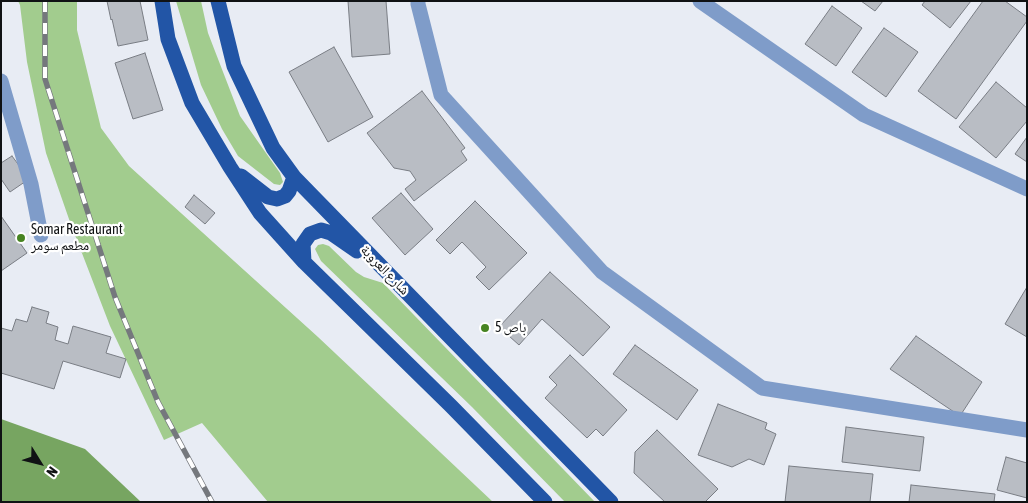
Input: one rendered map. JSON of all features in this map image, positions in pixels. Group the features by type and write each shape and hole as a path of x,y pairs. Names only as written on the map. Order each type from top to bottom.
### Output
{"main road":[{"path":"162,1 168,39 192,103 260,213 304,262 451,406 545,502"},
{"name":"شارع العروبة","path":"218,1 234,66 273,148 294,177 611,502"},
{"path":"230,167 268,197 277,199 285,196 289,191 294,177"},
{"path":"304,262 303,244 310,234 321,230 331,233 376,261"}],"street":[{"path":"418,1 441,95 602,272 762,388 1027,430"},
{"path":"700,1 864,115 1027,189"},
{"path":"1,81 6,113 31,184 41,235"}],"shaded area":[{"path":"18,1 77,1 77,30 101,128 129,166 318,337 493,502 268,502 202,423 164,440 110,326 46,153 27,62"},
{"path":"176,1 201,1 208,33 240,116 280,173 283,182 280,185 274,184 238,156 222,129 201,85"},
{"path":"318,245 329,246 356,272 364,277 383,283 595,502 565,502 472,407 321,261 315,249"},
{"path":"1,419 85,449 141,502 1,502"}],"building":[{"path":"107,1 140,1 148,40 118,46"},
{"path":"348,1 386,1 390,54 352,57"},
{"path":"861,1 883,1 875,11"},
{"path":"925,1 971,1 950,28 922,5"},
{"path":"983,1 1005,1 1027,17 1027,21 956,119 918,91"},
{"path":"832,6 862,28 836,66 805,44"},
{"path":"884,28 918,52 886,97 852,72"},
{"path":"334,47 373,117 328,142 289,72"},
{"path":"145,53 163,110 133,119 115,63"},
{"path":"996,82 1027,108 1027,121 996,158 959,127"},
{"path":"422,91 465,148 461,151 467,160 414,201 405,189 416,180 410,171 394,168 367,133"},
{"path":"1027,137 1027,162 1015,154"},
{"path":"12,156 29,179 10,192 1,179 1,163"},
{"path":"401,193 433,229 405,255 372,218"},
{"path":"194,195 215,213 205,224 185,207"},
{"path":"475,201 527,253 489,290 476,277 486,267 462,242 450,254 436,240"},
{"path":"1,216 27,253 1,271"},
{"path":"550,272 610,327 583,356 542,319 519,345 499,327"},
{"path":"1027,287 1027,337 1005,324"},
{"path":"32,307 49,312 46,323 58,327 55,340 68,344 73,326 111,337 106,353 126,359 120,378 63,361 54,389 1,373 1,328 12,331 16,319 27,322"},
{"path":"916,336 982,382 960,416 890,369"},
{"path":"635,345 698,390 677,420 613,374"},
{"path":"570,355 627,410 603,436 596,429 587,438 545,398 557,385 549,377"},
{"path":"718,404 767,423 765,429 776,434 764,465 749,459 732,467 698,455"},
{"path":"846,427 924,437 920,471 842,462"},
{"path":"657,430 718,489 705,502 665,502 634,473 635,452"},
{"path":"1006,457 1027,463 1027,498 997,490"},
{"path":"789,466 873,474 870,502 785,502"},
{"path":"911,485 995,494 994,502 909,502"}],"railway":[{"path":"45,1 45,79 115,297 158,402 212,502"}],"place":[{"name":"Somar Restaurant مطعم سومر","path":"21,238"},
{"name":"باص 5","path":"485,328"}]}
